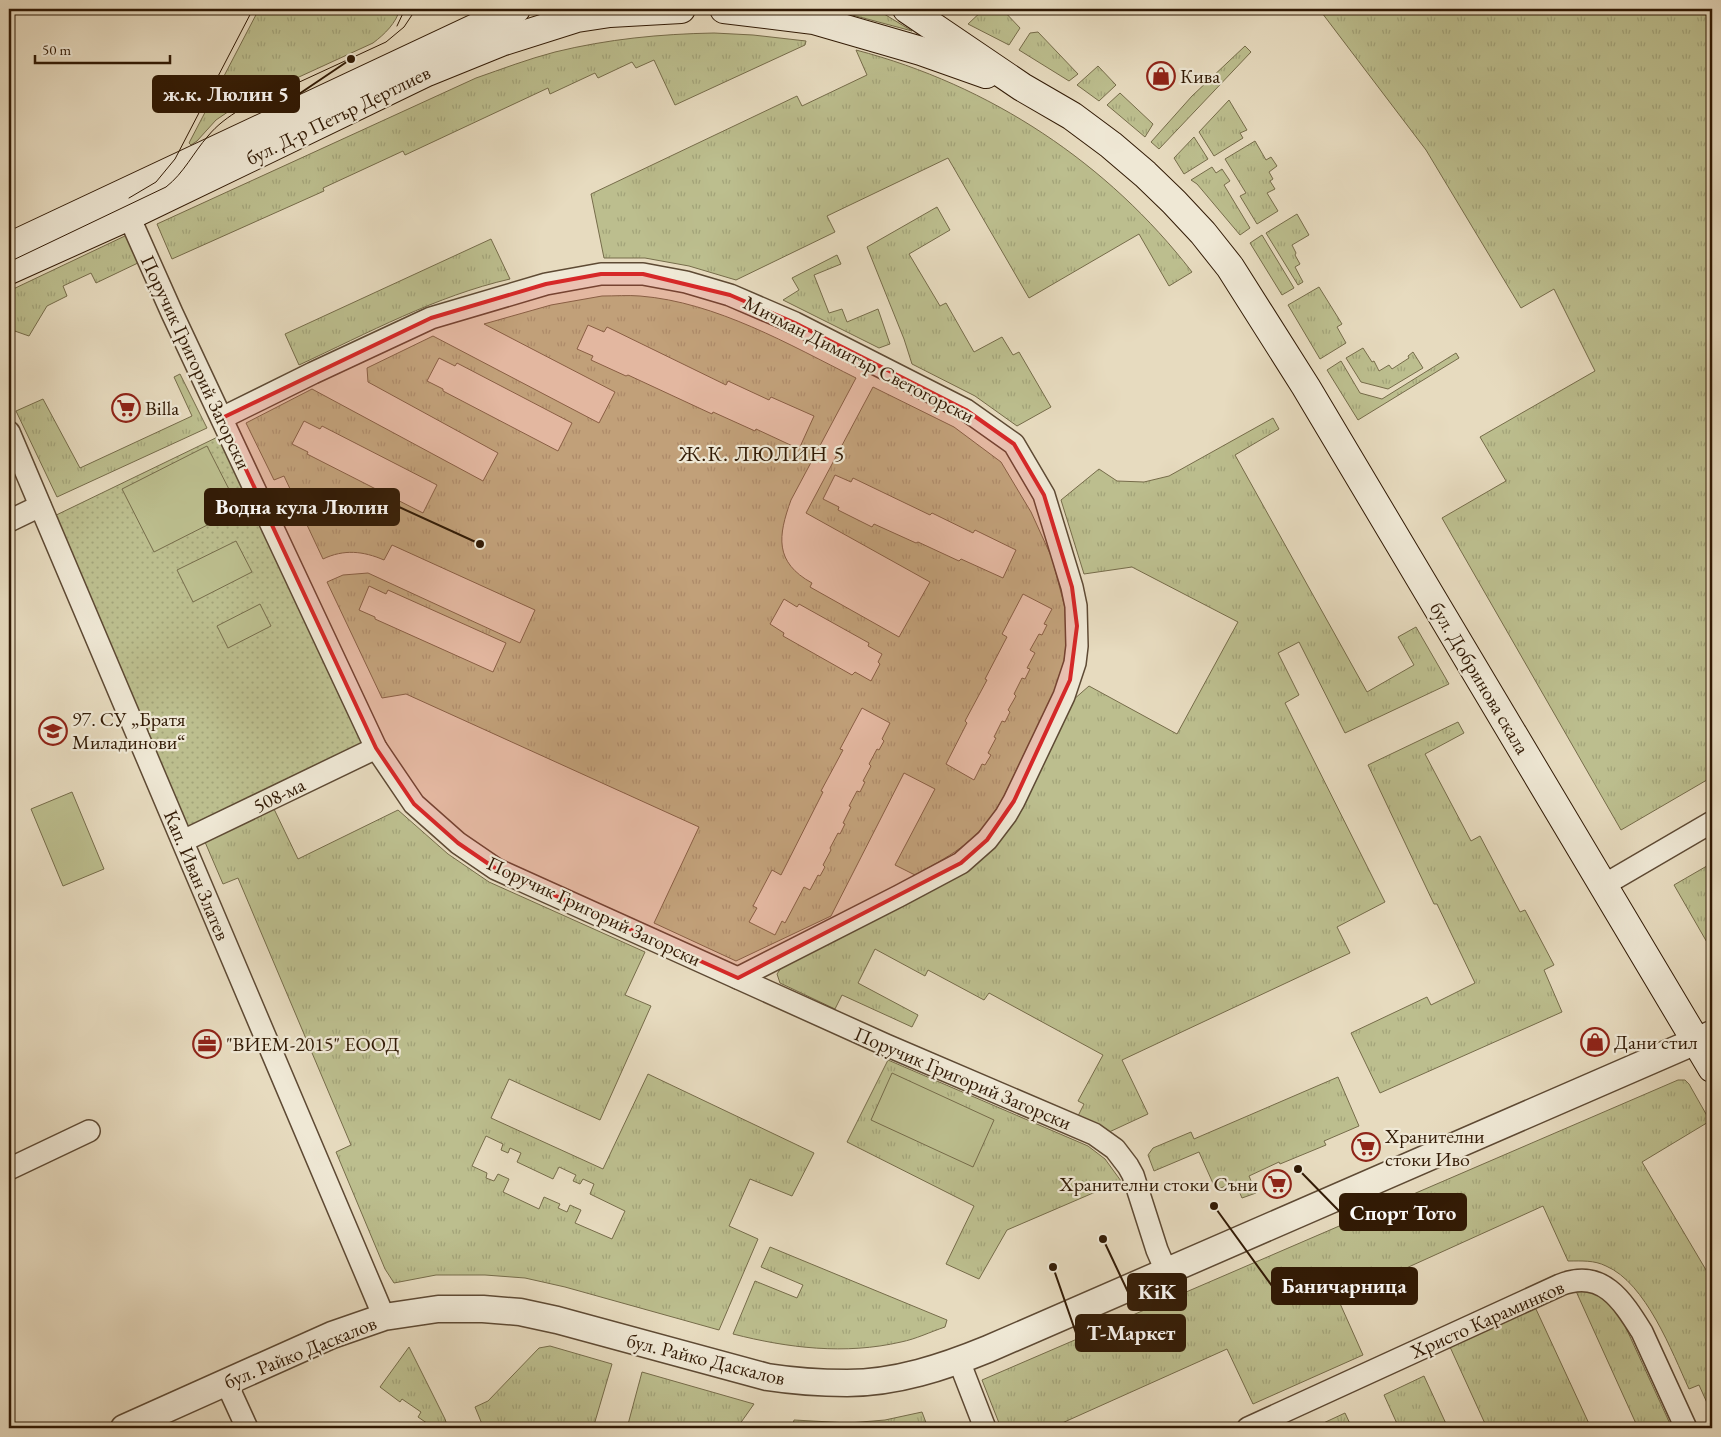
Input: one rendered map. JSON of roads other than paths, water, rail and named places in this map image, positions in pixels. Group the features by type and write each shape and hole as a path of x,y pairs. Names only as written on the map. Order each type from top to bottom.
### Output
{"main road":[{"name":"бул. Д-р Петър Дертлиев","path":"9,270 124,206 516,9"},
{"name":"бул. Д-р Петър Дертлиев","path":"9,247 124,206 427,72 501,42 577,18 610,13 681,9"},
{"path":"724,9 775,11 845,28 921,51 1022,87"},
{"path":"907,9 1022,87"},
{"name":"бул. Добринова скала","path":"1022,87 1072,116 1145,174 1203,233 1230,267 1306,387 1604,885 1704,1038 1712,1068"}],"street":[{"name":"Поручик Григорий Загорски","path":"124,206 172,313 376,748 414,804 458,842 496,869 886,1045 1094,1134 1105,1141 1122,1157 1133,1175 1157,1250 1166,1271"},
{"name":"Мичман Димитър Светогорски","path":"222,418 431,318 546,284 600,274 643,274 686,282 730,295 795,323 966,410 1014,444 1044,495 1072,587 1078,626 1074,663 1064,696 1014,801 987,840 961,863 891,901 738,978"},
{"name":"Кап. Иван Златев","path":"9,432 384,1317"},
{"path":"9,521 40,506"},
{"name":"508-ма","path":"183,841 376,748"},
{"path":"1604,885 1712,822"},
{"name":"бул. Райко Даскалов","path":"124,1428 332,1335 384,1317 438,1309 483,1309 520,1312 557,1320 767,1377 798,1381 848,1383 880,1381 911,1375 959,1361 1704,1038"},
{"path":"9,1169 89,1130"},
{"name":"Христо Караминков","path":"1248,1428 1560,1285 1572,1280 1586,1279 1599,1283 1610,1291 1632,1317 1642,1332 1686,1428"},
{"path":"959,1361 985,1428"},
{"path":"226,1382 247,1428"}],"tram line":[{"path":"129,198 156,182 175,159 253,9"},
{"path":"397,26 405,9"},
{"path":"9,262 166,187 178,176 211,132 227,118 241,109 386,42 404,27 416,9"}],"place":[{"name":"ж.к. Люлин 5","path":"351,59"},
{"name":"Кива","path":"1161,76"},
{"name":"Billa","path":"126,408"},
{"name":"Водна кула Люлин","path":"480,544"},
{"name":"97. СУ „Братя Миладинови“","path":"53,731"},
{"name":"Дани стил","path":"1595,1042"},
{"name":"\"ВИЕМ-2015\" ЕООД","path":"207,1044"},
{"name":"Хранителни стоки Иво","path":"1366,1147"},
{"name":"Спорт Тото","path":"1298,1169"},
{"name":"Хранителни стоки Съни","path":"1277,1184"},
{"name":"Баничарница","path":"1214,1206"},
{"name":"KiK","path":"1103,1239"},
{"name":"Т-Маркет","path":"1053,1267"}],"district":[{"name":"Ж.К. ЛЮЛИН 5","path":"762,453"}]}
